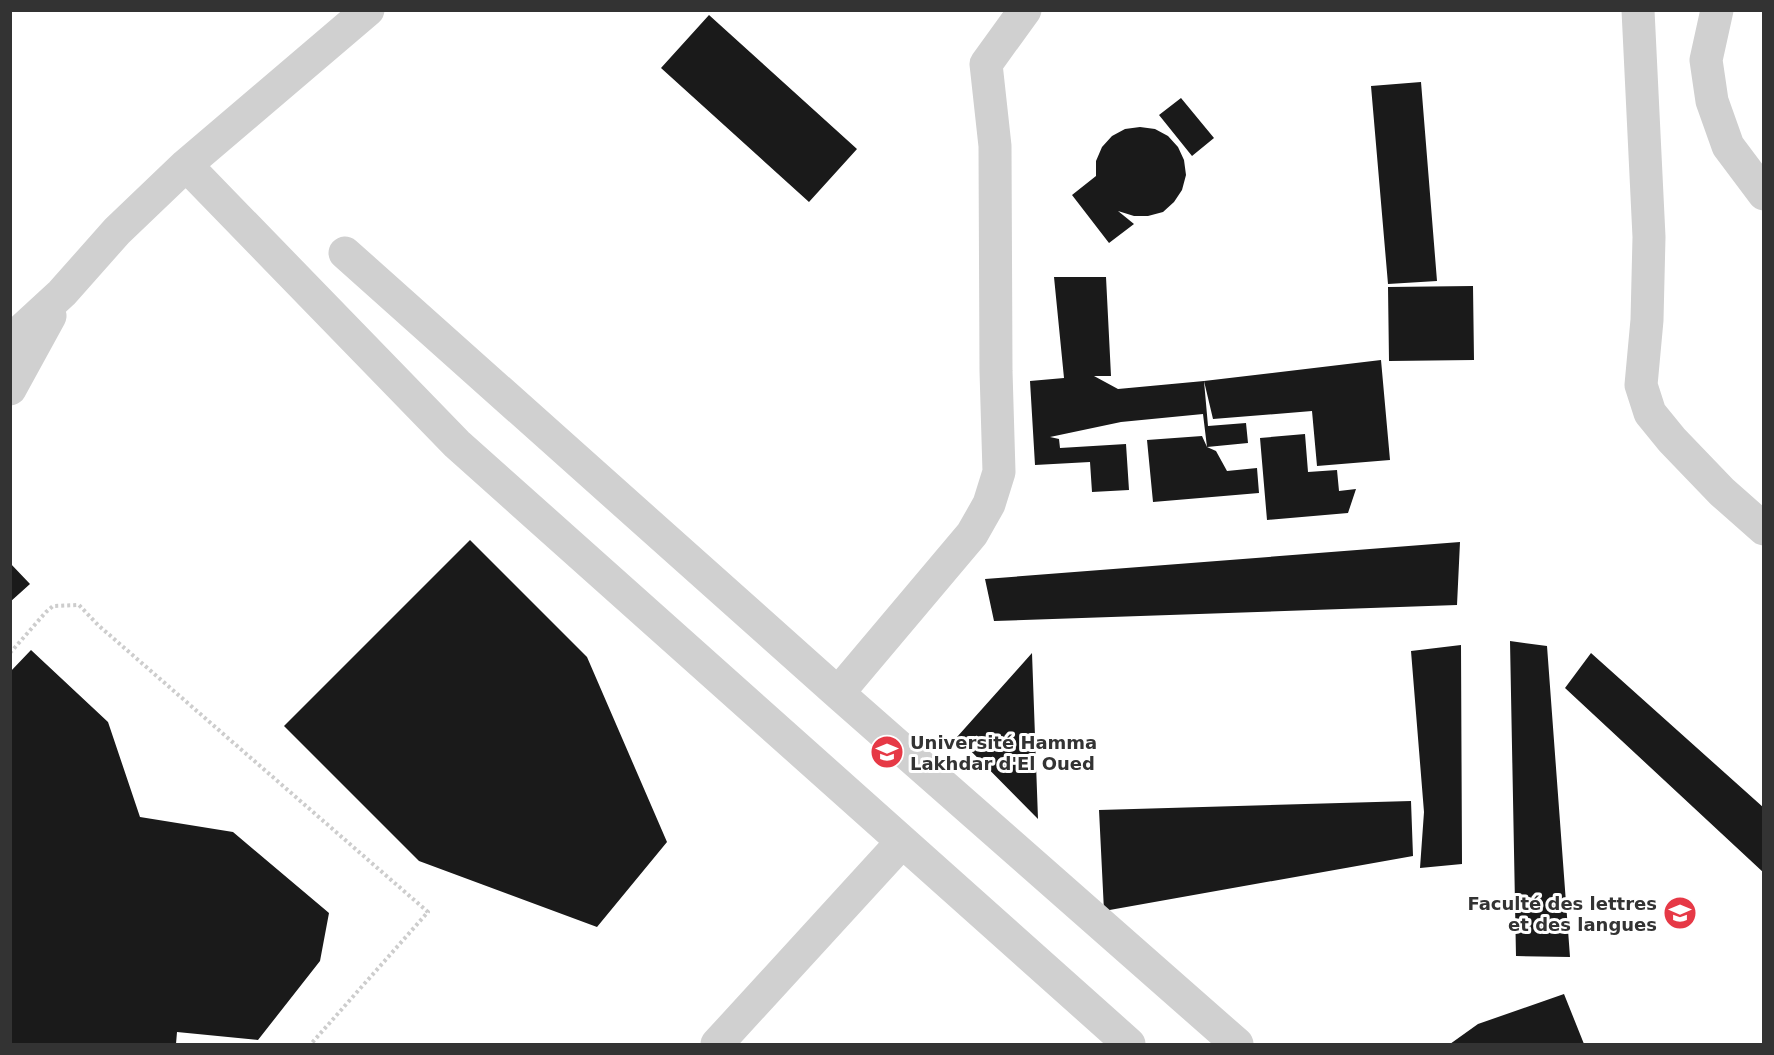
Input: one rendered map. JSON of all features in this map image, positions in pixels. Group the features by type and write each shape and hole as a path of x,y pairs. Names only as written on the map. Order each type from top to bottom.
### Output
{"street":[{"path":"10,341 62,293 117,231 186,165 368,10"},
{"path":"838,693 972,534 988,504 999,472 994,146 986,64 1025,10"},
{"path":"1638,10 1648,237 1647,320 1641,385 1650,413 1672,440 1722,492 1764,529"},
{"path":"1717,10 1706,60 1712,101 1728,146 1764,194"},
{"path":"186,165 457,444 1129,1044"},
{"path":"345,253 838,693 1237,1044"},
{"path":"10,389 62,293"},
{"path":"717,1044 902,842"}],"path":[{"path":"10,653 53,606 79,605 98,625 428,912 311,1044"}],"building":[{"path":"709,15 857,149 809,202 661,68"},
{"path":"1421,82 1437,281 1388,284 1371,86"},
{"path":"1181,98 1214,138 1192,156 1159,115"},
{"path":"1140,127 1155,129 1168,136 1178,147 1184,160 1186,175 1182,190 1163,212 1148,216 1134,216 1118,211 1134,224 1109,243 1072,195 1096,176 1096,161 1102,147 1112,136 1125,129"},
{"path":"1054,277 1106,277 1111,376 1094,376 1118,389 1204,381 1208,426 1246,423 1248,443 1207,447 1203,414 1121,422 1050,437 1059,439 1060,448 1126,444 1129,490 1092,492 1090,462 1035,465 1030,381 1064,378"},
{"path":"1473,286 1474,360 1389,361 1388,287"},
{"path":"1381,360 1390,460 1317,466 1312,411 1213,419 1204,381"},
{"path":"1305,434 1308,472 1337,470 1339,491 1356,489 1348,513 1267,520 1260,438"},
{"path":"1202,436 1207,447 1216,451 1227,471 1257,468 1259,493 1153,502 1147,440"},
{"path":"470,540 587,657 667,842 597,927 419,861 284,726"},
{"path":"1460,542 1457,605 994,621 985,579"},
{"path":"10,563 30,584 10,602"},
{"path":"1510,641 1547,646 1570,957 1516,956"},
{"path":"1461,645 1462,864 1420,868 1424,812 1411,651"},
{"path":"31,650 108,722 140,817 233,832 329,913 320,961 258,1040 177,1032 176,1044 10,1044 10,672"},
{"path":"1032,653 1038,819 957,737"},
{"path":"1591,653 1764,808 1764,873 1565,688"},
{"path":"1411,801 1413,856 1104,911 1099,810"},
{"path":"1564,994 1584,1044 1450,1044 1478,1024"}],"place":[{"name":"Université Hamma Lakhdar d'El Oued","path":"887,752"},
{"name":"Faculté des lettres et des langues","path":"1680,913"}]}
